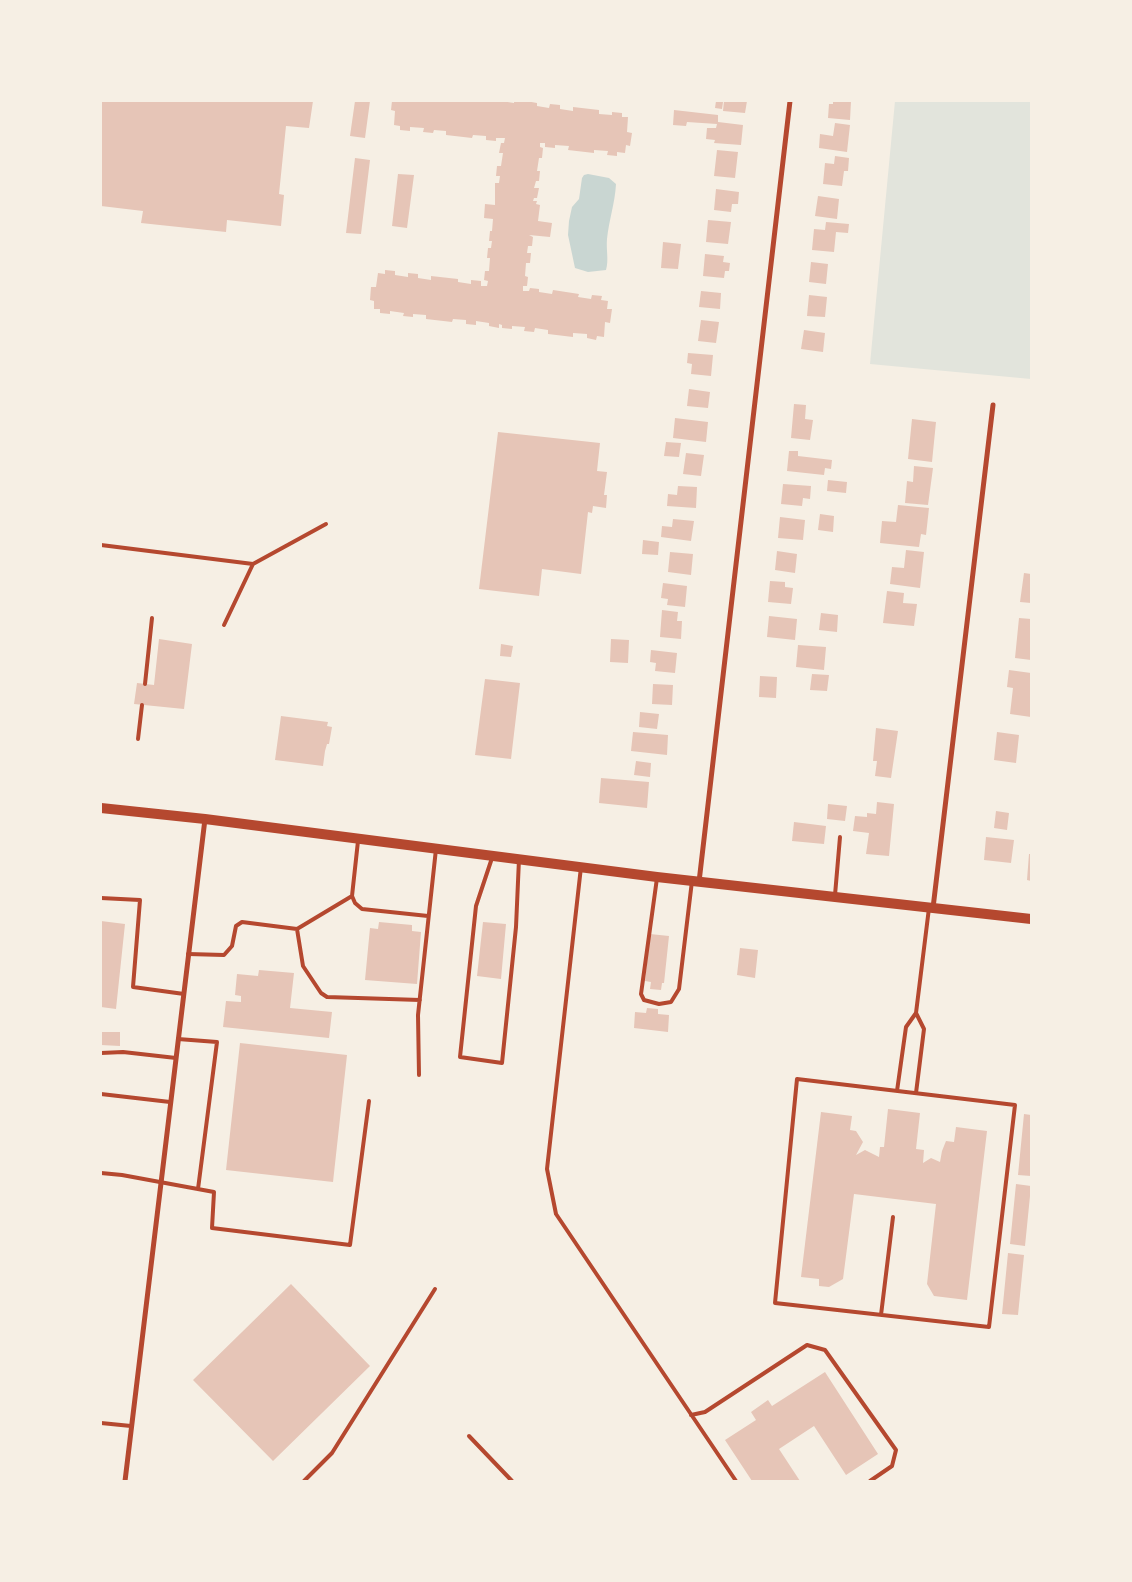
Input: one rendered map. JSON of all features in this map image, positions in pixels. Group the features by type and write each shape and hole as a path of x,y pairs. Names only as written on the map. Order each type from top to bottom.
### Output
{"main road":[{"path":"101,808 205,819 695,882 1031,919"}],"street":[{"path":"695,882 790,101"},
{"path":"931,908 992,405"},
{"path":"124,1481 205,819"}],"lane":[{"path":"224,625 253,564 326,524"},
{"path":"101,544 253,564"},
{"path":"145,684 152,618"},
{"path":"138,739 142,704"},
{"path":"835,897 840,837"},
{"path":"359,839 352,896 355,903 362,909 428,916"},
{"path":"418,1075 420,1000 436,849"},
{"path":"493,856 476,906 460,1057 502,1064 516,927 519,859"},
{"path":"581,867 547,1169 556,1214 736,1481"},
{"path":"657,877 641,994 644,1000 660,1004 671,1002 679,989 695,882"},
{"path":"188,954 224,955 232,946 236,926 242,922 297,929 352,896"},
{"path":"101,898 140,900 133,987 184,994"},
{"path":"897,1091 906,1027 916,1013 931,908"},
{"path":"297,929 303,966 321,993 327,996 420,1000"},
{"path":"916,1013 924,1029 916,1093"},
{"path":"178,1038 217,1042 198,1189"},
{"path":"101,1053 123,1052 176,1058"},
{"path":"797,1079 916,1093 1015,1104 989,1327 774,1303 797,1079"},
{"path":"101,1094 170,1102"},
{"path":"101,1172 214,1192 212,1228 350,1245 369,1100"},
{"path":"881,1315 893,1217"},
{"path":"304,1481 332,1453 435,1289"},
{"path":"692,1415 705,1412 807,1345 825,1350 896,1450 892,1466 870,1481"},
{"path":"101,1423 131,1426"},
{"path":"469,1436 512,1481"}],"shaded area":[{"path":"895,101 1031,101 1031,379 870,364"},
{"path":"588,174 609,178 616,184 607,239 606,270 588,272 575,268 568,235 572,207 579,199 582,178"}],"building":[{"path":"101,101 313,101 309,128 286,126 279,194 284,195 281,226 227,220 226,232 141,223 143,211 101,206"},
{"path":"355,101 370,101 365,138 350,136"},
{"path":"392,101 501,101 514,103 514,101 526,101 537,103 537,106 549,108 550,104 560,105 560,109 573,111 573,107 599,110 599,114 612,115 612,112 622,113 622,117 628,117 627,132 632,133 630,146 626,145 625,153 617,152 617,156 607,155 608,151 594,150 594,153 568,150 569,146 555,145 555,148 545,147 545,143 540,143 540,147 543,148 542,158 539,158 537,171 540,171 539,181 536,181 534,188 539,188 537,198 534,198 533,201 537,201 536,204 540,205 538,221 552,223 550,237 529,235 533,237 532,246 528,246 527,253 531,253 530,263 526,263 525,276 528,277 527,286 523,286 523,291 529,291 530,288 552,294 553,290 579,294 578,297 591,299 592,295 602,296 601,300 608,301 607,309 612,309 610,323 605,322 604,337 597,336 596,340 587,338 587,334 573,333 573,337 548,334 548,330 535,328 534,332 524,331 525,327 512,326 512,329 502,328 502,325 499,324 499,328 489,326 489,323 476,321 476,325 466,324 466,320 453,319 452,322 426,319 426,315 413,314 413,317 403,316 404,313 390,311 390,314 380,313 380,309 374,309 374,301 370,300 371,287 376,287 378,273 385,274 385,270 395,271 395,275 408,277 408,273 418,274 418,278 431,280 431,276 458,279 458,282 471,284 471,280 481,281 481,286 487,286 488,281 484,280 485,271 489,271 490,258 487,258 488,248 491,248 492,241 489,241 493,219 484,218 485,204 495,205 495,183 499,183 500,176 496,176 497,166 501,166 503,153 499,153 501,143 504,143 505,138 496,138 496,141 486,140 486,136 473,135 472,138 446,135 446,131 434,130 433,133 423,132 424,128 410,127 410,131 400,130 400,126 394,125 395,111 391,110"},
{"path":"716,101 723,102 722,109 715,108"},
{"path":"724,101 747,101 745,113 723,111"},
{"path":"833,101 851,101 850,120 828,118 829,104 833,104"},
{"path":"674,110 718,115 718,122 743,125 741,145 714,143 715,140 706,139 707,128 716,128 717,124 687,122 686,126 673,125"},
{"path":"835,123 850,125 847,152 819,148 820,134 833,136"},
{"path":"717,150 738,152 735,178 714,176"},
{"path":"835,156 849,158 848,171 844,171 842,186 823,184 825,163 834,164"},
{"path":"355,158 370,160 361,234 346,233"},
{"path":"398,174 414,175 407,228 392,226"},
{"path":"716,189 739,192 738,204 732,204 731,212 714,210"},
{"path":"818,196 839,199 837,219 815,216"},
{"path":"708,220 731,222 728,244 706,242"},
{"path":"826,222 849,224 848,233 836,232 834,252 812,250 814,229 825,230"},
{"path":"663,242 681,244 678,269 661,268"},
{"path":"705,254 724,256 723,262 730,263 729,271 725,271 724,278 703,276"},
{"path":"811,262 828,264 826,284 809,282"},
{"path":"701,291 721,293 720,309 699,307"},
{"path":"809,295 827,297 825,317 807,316"},
{"path":"701,320 719,322 716,343 698,341"},
{"path":"804,330 825,333 823,352 801,349"},
{"path":"688,353 713,355 711,376 691,374 692,364 687,363"},
{"path":"689,389 710,392 708,408 687,406"},
{"path":"794,404 806,405 805,419 813,420 810,440 791,438"},
{"path":"675,418 708,422 706,442 673,438"},
{"path":"912,419 936,422 932,462 908,459"},
{"path":"498,432 600,443 597,471 607,472 604,495 607,495 606,508 593,506 592,513 588,512 581,574 542,569 539,596 479,589"},
{"path":"666,442 681,443 679,457 664,456"},
{"path":"789,451 798,451 798,456 832,460 831,469 825,468 824,475 787,471"},
{"path":"686,453 704,455 701,476 683,474"},
{"path":"914,466 933,468 928,505 905,503 907,481 913,482"},
{"path":"828,480 847,482 846,493 827,491"},
{"path":"783,484 811,486 810,499 803,498 802,506 781,504"},
{"path":"678,486 697,487 696,508 667,506 668,494 677,495"},
{"path":"898,505 929,508 926,535 921,534 919,547 880,543 882,521 896,522"},
{"path":"820,514 834,516 833,532 818,530"},
{"path":"780,517 805,520 803,540 778,538"},
{"path":"673,519 694,521 691,541 661,537 662,526 672,527"},
{"path":"643,540 659,542 658,555 642,554"},
{"path":"906,550 924,552 920,588 890,584 892,567 904,568"},
{"path":"777,551 797,554 795,573 775,570"},
{"path":"670,552 693,554 691,575 668,572"},
{"path":"1024,573 1031,574 1031,603 1020,602"},
{"path":"770,581 785,582 785,587 793,588 791,604 768,602"},
{"path":"663,583 687,586 685,607 667,605 668,599 661,598"},
{"path":"887,591 904,593 903,603 917,604 914,626 883,623"},
{"path":"662,610 678,612 677,621 682,621 681,639 660,637"},
{"path":"821,613 838,615 837,632 819,630"},
{"path":"769,616 797,619 795,640 767,637"},
{"path":"1019,618 1031,619 1031,660 1015,658"},
{"path":"159,639 192,644 184,709 134,704 137,683 154,685"},
{"path":"611,639 629,640 628,663 610,662"},
{"path":"501,644 513,646 511,657 500,656"},
{"path":"798,645 826,647 824,670 796,667"},
{"path":"651,650 677,653 675,673 655,671 656,663 650,662"},
{"path":"1009,670 1031,673 1031,717 1010,714 1013,688 1007,687"},
{"path":"812,674 829,675 827,691 810,690"},
{"path":"760,676 777,677 776,698 759,697"},
{"path":"485,679 520,683 511,759 475,755"},
{"path":"653,684 673,685 672,705 652,704"},
{"path":"640,712 659,714 657,729 639,727"},
{"path":"281,716 328,722 327,726 332,727 323,766 275,760"},
{"path":"876,728 898,731 891,778 875,776 877,761 873,761"},
{"path":"633,732 668,735 667,755 631,751"},
{"path":"997,732 1019,735 1016,763 994,760"},
{"path":"636,761 651,763 650,777 634,775"},
{"path":"601,778 649,782 647,808 599,803"},
{"path":"877,802 894,804 889,856 866,854 869,833 853,831 855,816 867,817 867,813 876,814"},
{"path":"828,804 847,806 845,821 827,819"},
{"path":"996,811 1009,813 1007,830 994,828"},
{"path":"794,822 826,826 824,844 792,841"},
{"path":"986,837 1014,840 1011,863 984,860"},
{"path":"1029,854 1031,854 1031,881 1027,880"},
{"path":"101,921 125,924 116,1009 101,1007"},
{"path":"379,922 412,925 412,931 421,932 417,984 365,980 370,928 378,929"},
{"path":"483,922 506,924 501,979 477,976"},
{"path":"650,934 669,936 664,983 662,983 661,990 650,989 651,982 645,981"},
{"path":"740,948 758,950 755,978 737,975"},
{"path":"259,970 294,973 290,1008 332,1012 329,1038 223,1027 226,1001 241,1002 241,996 235,995 237,974 258,976"},
{"path":"647,1008 658,1009 658,1014 669,1015 668,1032 634,1028 635,1012 646,1013"},
{"path":"101,1032 120,1032 120,1046 101,1045"},
{"path":"240,1043 347,1055 333,1182 226,1170"},
{"path":"888,1109 920,1113 916,1149 924,1150 923,1163 931,1158 940,1162 946,1141 954,1142 956,1127 987,1131 967,1300 934,1296 927,1284 936,1204 854,1194 843,1279 829,1287 819,1286 819,1279 801,1277 821,1112 852,1116 850,1130 856,1131 863,1142 856,1155 865,1150 879,1157 880,1147 884,1147"},
{"path":"1024,1114 1031,1115 1031,1176 1018,1175"},
{"path":"1016,1184 1031,1186 1025,1246 1010,1244"},
{"path":"1008,1253 1024,1255 1018,1315 1002,1314"},
{"path":"291,1284 370,1366 273,1461 193,1380"},
{"path":"825,1372 878,1454 846,1475 814,1426 779,1449 800,1481 752,1481 725,1440 756,1420 751,1412 768,1400 772,1406"}]}
